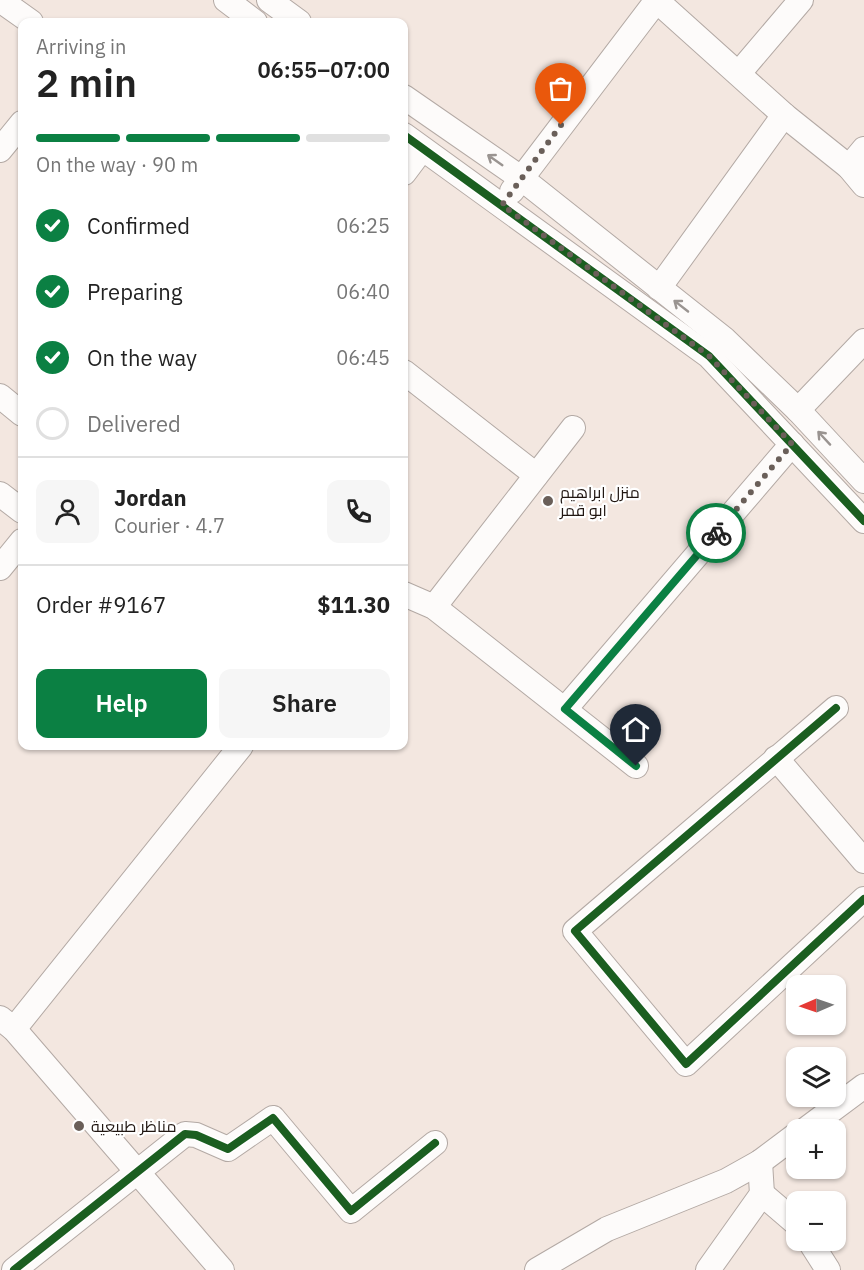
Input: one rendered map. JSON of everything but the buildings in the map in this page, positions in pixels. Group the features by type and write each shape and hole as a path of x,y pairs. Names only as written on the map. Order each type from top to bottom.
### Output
{"street":[{"path":"0,0 25,18"},
{"path":"226,0 250,18"},
{"path":"269,0 294,18"},
{"path":"502,205 656,0 856,176 864,149"},
{"path":"739,73 801,0"},
{"path":"408,100 521,178 724,339 798,410 864,481"},
{"path":"659,288 784,115"},
{"path":"0,150 18,128"},
{"path":"408,159 413,142 709,356 864,521"},
{"path":"798,410 864,341"},
{"path":"408,375 536,475"},
{"path":"0,396 18,411"},
{"path":"434,607 573,428"},
{"path":"565,709 792,444"},
{"path":"0,494 18,508"},
{"path":"0,568 18,546"},
{"path":"408,596 434,607 636,766"},
{"path":"836,708 575,931 686,1064 864,899"},
{"path":"222,1270 7,1023 238,750"},
{"path":"776,758 864,861"},
{"path":"820,1119 864,1086"},
{"path":"14,1270 185,1134 196,1135 228,1149 273,1118 351,1211 435,1143"},
{"path":"537,1270 607,1229 726,1181 760,1162 786,1143"},
{"path":"708,1270 762,1194 760,1162"},
{"path":"762,1194 786,1214"},
{"path":"816,1251 828,1270"}],"cycle path":[{"path":"408,138 709,356 864,521"},
{"path":"836,708 575,931 686,1064 864,899"},
{"path":"14,1270 185,1134 196,1135 228,1149 273,1118 351,1211 435,1143"}],"way so far":[{"path":"561,125 502,205 709,356 792,444 716,533"}],"place":[{"name":"منزل ابراهيم ابو قمر","path":"548,501"},
{"name":"مناظر طبيعية","path":"79,1126"}],"route":[{"path":"636,766 565,709 716,533"}]}
